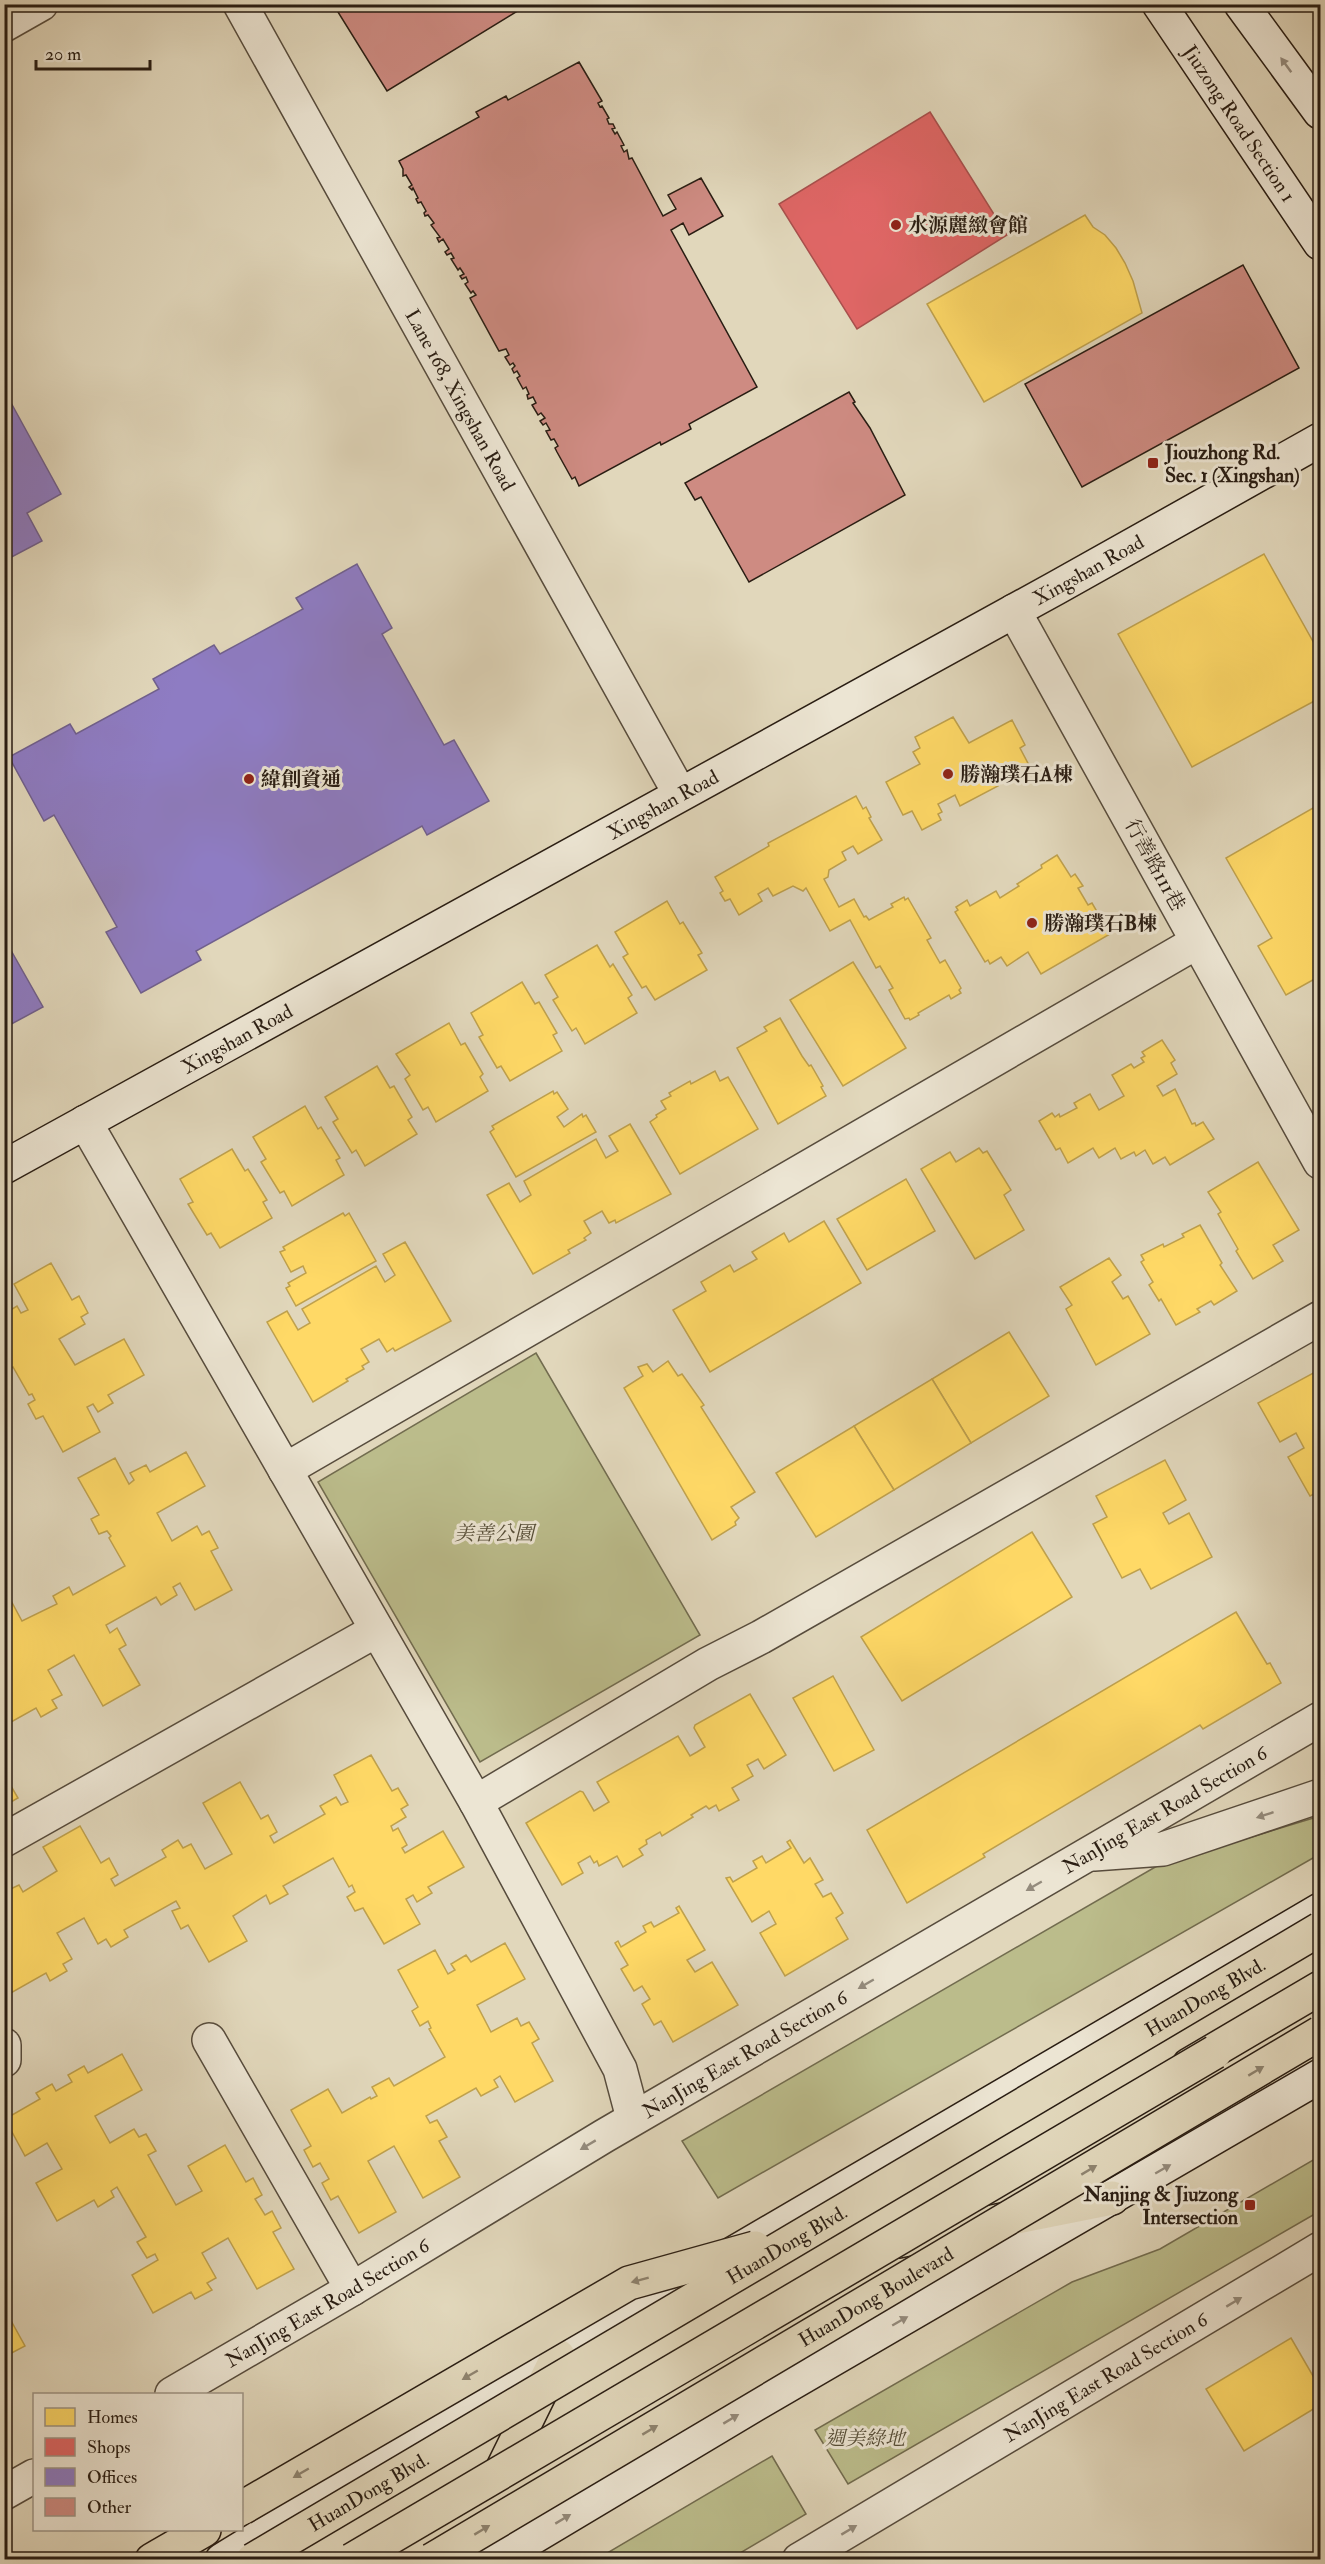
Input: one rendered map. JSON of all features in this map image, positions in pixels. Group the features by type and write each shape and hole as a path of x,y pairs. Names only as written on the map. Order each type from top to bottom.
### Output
{"highway":[{"name":"HuanDong Blvd.","path":"252,2559 1320,1929"},
{"path":"347,2559 1320,1988"},
{"path":"352,2559 1215,2052 1320,2017"},
{"name":"HuanDong Boulevard","path":"432,2559 1320,2033"},
{"path":"887,2243 1112,2198"},
{"path":"243,2507 629,2283 797,2236"},
{"path":"503,2468 558,2356"},
{"path":"152,2559 201,2531"}],"street":[{"path":"4,25 41,4"},
{"name":"Lane 168, Xingshan Road","path":"240,4 680,794"},
{"name":"Jiuzong Road Section 1","path":"1160,4 1320,243"},
{"path":"1241,4 1320,112"},
{"name":"Xingshan Road","path":"4,1167 1320,440"},
{"name":"行善路111巷","path":"1014,611 1197,942 1308,1112 1320,1162"},
{"path":"285,1470 1197,942"},
{"path":"85,1122 476,1802 620,2069 633,2118"},
{"path":"476,1802 708,1664 761,1637 1320,1318"},
{"path":"4,1840 377,1630"},
{"name":"NanJing East Road Section 6","path":"173,2393 352,2289 633,2118 1320,1719"},
{"path":"1086,1855 1163,1849 1320,1796"},
{"path":"222,2559 558,2356 1320,1910"},
{"path":"208,2040 352,2289"},
{"path":"4,2045 4,2060"},
{"path":"495,2559 754,2405 1320,2076"},
{"name":"NanJing East Road Section 6","path":"799,2559 1320,2249"},
{"path":"4,2493 33,2477"}],"green space":[{"name":"美善公園","path":"536,1353 700,1635 480,1762 318,1482"},
{"path":"1320,1816 1320,1854 718,2198 682,2141 1157,1866"},
{"name":"週美綠地","path":"1320,2156 1320,2211 848,2484 815,2430 1072,2282 1160,2249"},
{"path":"772,2456 806,2514 730,2559 597,2559"}],"building: Homes":[{"path":"1085,215 1093,227 1105,235 1116,248 1125,263 1142,313 984,402 927,304"},
{"path":"1264,554 1320,654 1320,698 1192,767 1118,634"},
{"name":"勝瀚璞石A棟","path":"953,717 969,743 1012,720 1025,745 1020,748 1031,769 1011,776 1007,767 992,775 998,786 960,806 955,795 938,804 942,812 938,814 941,820 922,830 912,811 903,815 886,782 920,764 913,752 920,748 915,737"},
{"path":"856,796 863,809 866,807 871,817 869,818 882,840 858,854 853,846 842,852 846,860 829,870 828,877 824,879 839,907 854,899 864,917 866,916 869,920 893,907 891,904 904,897 905,900 908,898 931,938 927,940 940,963 945,960 961,988 959,990 961,993 951,999 949,995 910,1020 905,1019 889,990 893,988 880,966 876,968 850,920 830,931 806,888 803,891 793,886 773,896 768,888 758,894 762,901 739,915 730,899 725,901 720,893 723,891 715,877 769,846 768,843"},
{"path":"1320,804 1320,976 1286,995 1258,946 1272,938 1226,858"},
{"name":"勝瀚璞石B棟","path":"1057,855 1071,877 1075,874 1083,886 1078,888 1088,905 1092,903 1110,934 1041,974 1028,952 1007,966 1001,957 990,964 988,960 985,962 955,912 958,910 956,907 967,900 970,906 996,891 1000,898 1019,886 1017,884"},
{"path":"667,901 680,924 683,922 702,953 698,955 707,970 655,1000 646,986 642,988 623,957 628,954 615,932"},
{"path":"597,945 610,967 613,964 632,995 628,998 637,1013 585,1044 576,1028 572,1031 553,1000 558,997 545,975"},
{"path":"853,962 906,1048 843,1086 790,1000"},
{"path":"522,982 535,1004 539,1002 557,1033 553,1035 562,1051 510,1081 501,1066 497,1068 479,1037 483,1035 471,1013"},
{"path":"780,1018 802,1056 809,1066 811,1065 826,1096 778,1124 737,1048 767,1031 764,1027"},
{"path":"449,1023 461,1045 465,1043 483,1074 480,1077 488,1091 436,1122 428,1107 423,1110 405,1079 410,1075 396,1054"},
{"path":"1162,1040 1175,1060 1171,1063 1177,1074 1157,1086 1163,1096 1175,1089 1192,1124 1195,1123 1196,1126 1203,1122 1214,1139 1170,1165 1165,1157 1153,1164 1145,1150 1136,1156 1134,1152 1121,1159 1115,1148 1099,1158 1093,1148 1068,1163 1060,1148 1056,1150 1039,1121 1052,1113 1055,1117 1059,1114 1060,1117 1077,1108 1074,1103 1090,1094 1099,1110 1124,1096 1112,1075 1131,1064 1134,1068 1144,1062 1141,1058 1145,1056 1142,1052"},
{"path":"377,1066 390,1088 394,1086 412,1117 408,1120 417,1134 365,1166 356,1150 352,1153 333,1122 338,1119 325,1097"},
{"path":"715,1071 720,1081 728,1077 758,1129 680,1174 650,1122 666,1109 661,1101 671,1096 669,1093"},
{"path":"553,1091 554,1094 557,1092 568,1109 557,1117 564,1127 582,1114 583,1117 586,1115 596,1132 516,1177 490,1132 494,1129 492,1126"},
{"path":"305,1106 318,1129 321,1127 340,1158 336,1160 344,1175 292,1206 284,1191 280,1193 261,1162 266,1159 253,1137"},
{"path":"630,1124 671,1194 616,1223 615,1220 609,1223 602,1211 584,1221 591,1233 584,1238 586,1240 568,1250 570,1253 533,1274 487,1195 509,1183 520,1202 531,1195 524,1181 596,1139 606,1158 618,1151 609,1136"},
{"path":"979,1148 983,1153 987,1151 1011,1190 1004,1195 1024,1230 975,1259 921,1169 950,1152 956,1162"},
{"path":"232,1149 245,1171 248,1169 267,1200 263,1202 272,1218 220,1248 211,1233 207,1235 188,1204 193,1202 180,1179"},
{"path":"1258,1162 1299,1230 1273,1245 1283,1261 1253,1279 1218,1214 1221,1212 1208,1192"},
{"path":"906,1179 935,1231 867,1270 837,1219"},
{"path":"343,1213 345,1216 349,1213 376,1261 296,1306 286,1288 290,1286 288,1283 306,1273 303,1266 291,1272 280,1252 285,1250 283,1247"},
{"path":"824,1221 861,1283 710,1372 673,1310 706,1291 701,1282 730,1265 734,1272 757,1259 752,1252 784,1233 789,1242"},
{"path":"1200,1225 1222,1263 1220,1265 1237,1291 1214,1305 1211,1301 1197,1309 1200,1312 1176,1325 1161,1299 1159,1301 1149,1285 1153,1282 1141,1262 1144,1260 1141,1255 1184,1237 1182,1234"},
{"path":"405,1242 451,1321 395,1351 393,1348 387,1352 379,1339 361,1349 369,1362 362,1366 364,1369 313,1402 267,1322 287,1311 298,1330 310,1323 302,1309 376,1266 385,1282 395,1275 383,1254"},
{"path":"1109,1258 1121,1275 1112,1282 1123,1299 1128,1296 1150,1334 1096,1365 1066,1309 1072,1305 1060,1287"},
{"path":"51,1263 72,1300 79,1296 88,1313 81,1317 85,1324 59,1339 75,1365 124,1339 144,1375 108,1395 113,1403 98,1412 93,1404 87,1407 100,1432 63,1452 43,1416 36,1419 28,1404 35,1400 32,1394 29,1395 13,1367 4,1372 4,1314 17,1306 21,1313 28,1310 14,1284"},
{"path":"1009,1332 1049,1396 971,1443 932,1379"},
{"path":"668,1361 678,1376 682,1374 704,1405 701,1407 755,1492 731,1507 739,1518 735,1522 736,1525 712,1540 624,1388 643,1376 638,1367 647,1364 653,1372"},
{"path":"1317,1371 1320,1378 1320,1491 1310,1496 1288,1457 1304,1448 1296,1433 1280,1442 1258,1403"},
{"path":"932,1379 971,1443 894,1490 854,1426"},
{"path":"854,1426 894,1490 816,1537 776,1473"},
{"path":"186,1452 205,1486 157,1513 172,1541 197,1526 202,1535 209,1531 218,1548 211,1551 232,1590 195,1610 180,1583 173,1587 177,1595 161,1605 156,1597 106,1625 110,1633 117,1628 126,1645 119,1649 140,1685 103,1706 74,1655 48,1670 62,1695 52,1700 57,1708 41,1717 36,1708 4,1726 4,1600 9,1597 22,1621 57,1604 53,1596 69,1587 73,1595 125,1566 107,1531 99,1534 91,1519 99,1515 78,1478 115,1458 129,1484 134,1480 130,1473 146,1465 150,1472"},
{"path":"1165,1460 1186,1500 1163,1513 1169,1524 1189,1513 1212,1557 1151,1589 1140,1569 1122,1578 1093,1524 1107,1517 1096,1496"},
{"path":"1032,1532 1072,1597 902,1701 861,1637"},
{"path":"1236,1612 1281,1683 1203,1729 1200,1725 983,1854 985,1857 907,1903 867,1830"},
{"path":"833,1676 874,1750 834,1771 793,1698"},
{"path":"750,1694 786,1755 764,1769 758,1759 747,1765 753,1776 732,1788 739,1800 719,1811 716,1805 709,1809 706,1806 662,1836 660,1832 646,1840 647,1844 639,1849 643,1855 623,1867 617,1856 599,1866 597,1861 594,1863 590,1856 578,1863 583,1873 562,1885 526,1823 580,1791 583,1792 594,1811 609,1802 597,1782 678,1736 690,1756 697,1752 705,1747 694,1728 695,1725"},
{"path":"371,1755 392,1791 398,1788 408,1805 401,1809 406,1817 391,1826 393,1831 398,1828 407,1845 402,1848 405,1853 443,1831 464,1867 428,1887 432,1893 417,1902 413,1895 406,1899 420,1924 384,1944 363,1908 355,1911 347,1897 355,1892 352,1885 349,1887 333,1858 283,1886 288,1894 270,1904 266,1895 233,1916 247,1941 209,1962 188,1925 181,1929 172,1911 180,1908 176,1901 124,1930 128,1937 111,1947 106,1939 98,1944 84,1918 57,1933 72,1959 63,1964 67,1971 50,1981 46,1973 9,1994 4,1986 4,1892 19,1885 23,1892 57,1871 43,1847 80,1826 101,1863 109,1858 118,1875 111,1879 115,1886 166,1857 162,1850 178,1840 183,1848 191,1844 205,1869 232,1854 203,1803 240,1782 261,1819 268,1815 277,1832 270,1836 274,1843 325,1814 320,1806 336,1797 341,1805 348,1802 334,1775"},
{"path":"4,1774 18,1798 4,1806"},
{"path":"790,1840 804,1863 810,1858 823,1880 815,1884 823,1897 831,1893 843,1913 836,1918 848,1939 785,1976 760,1933 776,1924 769,1911 752,1922 726,1878 730,1877 733,1882 757,1868 753,1861 762,1856 766,1863 791,1848 787,1842"},
{"path":"679,1906 705,1950 687,1960 695,1972 712,1962 738,2005 673,2042 661,2021 654,2025 642,2004 650,1999 642,1986 634,1991 621,1969 628,1965 615,1943 618,1941 621,1947 646,1932 643,1926 651,1922 654,1927 679,1913 676,1908"},
{"path":"505,1943 525,1979 477,2005 491,2032 517,2018 521,2026 529,2022 539,2039 532,2043 553,2081 515,2102 500,2076 494,2080 498,2087 481,2096 476,2088 426,2116 430,2123 437,2120 447,2137 439,2141 460,2177 423,2198 394,2146 368,2161 396,2212 359,2233 338,2196 331,2200 322,2183 329,2179 320,2163 313,2167 304,2150 311,2146 291,2110 328,2089 342,2113 370,2097 371,2099 377,2096 372,2087 389,2078 394,2086 445,2057 429,2029 431,2028 428,2021 420,2026 412,2011 418,2007 398,1970 435,1950 448,1974 455,1970 451,1964 466,1955 471,1962"},
{"path":"122,2054 142,2090 95,2116 110,2143 134,2129 139,2137 146,2134 156,2151 148,2155 176,2205 202,2191 188,2166 225,2145 246,2182 253,2178 262,2195 255,2199 265,2215 272,2211 281,2228 273,2232 294,2269 257,2289 228,2238 202,2253 216,2278 207,2283 212,2290 195,2299 191,2292 153,2313 132,2275 158,2260 155,2254 147,2258 137,2242 146,2237 117,2187 111,2191 114,2197 98,2207 94,2200 57,2221 36,2183 62,2169 47,2143 25,2156 5,2119 40,2099 36,2093 52,2084 56,2091 72,2082 68,2075 84,2066 88,2073"},
{"path":"4,2308 25,2346 4,2357"},
{"path":"1291,2338 1320,2388 1320,2405 1244,2451 1206,2389"}],"building: Shops":[{"path":"930,112 1007,235 857,329 779,204"}],"building: Offices":[{"path":"4,390 61,494 27,513 42,541 4,561"},
{"name":"緯創資通","path":"357,564 392,628 382,634 444,745 454,740 489,801 427,835 422,826 196,951 201,960 141,993 106,932 117,927 54,815 44,821 9,757 70,724 76,734 159,689 153,679 214,645 220,654 303,609 296,598"},
{"path":"4,938 43,1007 4,1028"}],"building: Other":[{"path":"333,4 529,4 387,91"},
{"path":"579,62 602,101 598,103 609,118 607,119 609,124 613,124 615,128 612,129 615,134 617,132 624,145 621,146 624,152 627,150 629,159 632,158 663,216 676,209 668,195 701,178 723,216 689,235 683,223 671,230 757,387 689,424 691,429 661,445 660,442 579,486 575,477 572,479 557,452 555,448 558,446 554,439 551,440 546,431 550,430 546,423 543,425 540,421 545,418 541,413 538,415 532,405 536,403 533,397 528,399 529,394 526,387 523,389 517,378 520,376 512,369 515,366 513,363 510,365 505,357 509,355 506,349 499,351 470,298 476,295 473,291 471,293 465,284 468,282 466,277 462,279 460,276 464,274 460,268 458,270 451,259 454,258 451,253 447,255 445,252 449,249 443,239 439,242 437,238 440,237 431,225 434,223 428,215 425,216 426,211 421,202 418,203 413,188 412,190 409,187 412,185 406,175 403,176 403,169 399,161 479,117 476,112 506,96 508,100"},
{"path":"1243,265 1299,368 1082,487 1025,384"},
{"path":"849,392 905,495 749,582 701,497 695,500 685,483"}],"place":[{"name":"水源麗緻會館","path":"896,225"},
{"name":"Jiouzhong Rd. Sec. 1 (Xingshan)","path":"1153,463"},
{"name":"勝瀚璞石A棟","path":"948,774"},
{"name":"緯創資通","path":"249,779"},
{"name":"勝瀚璞石B棟","path":"1032,923"},
{"name":"Nanjing & Jiuzong Intersection","path":"1250,2205"}]}
